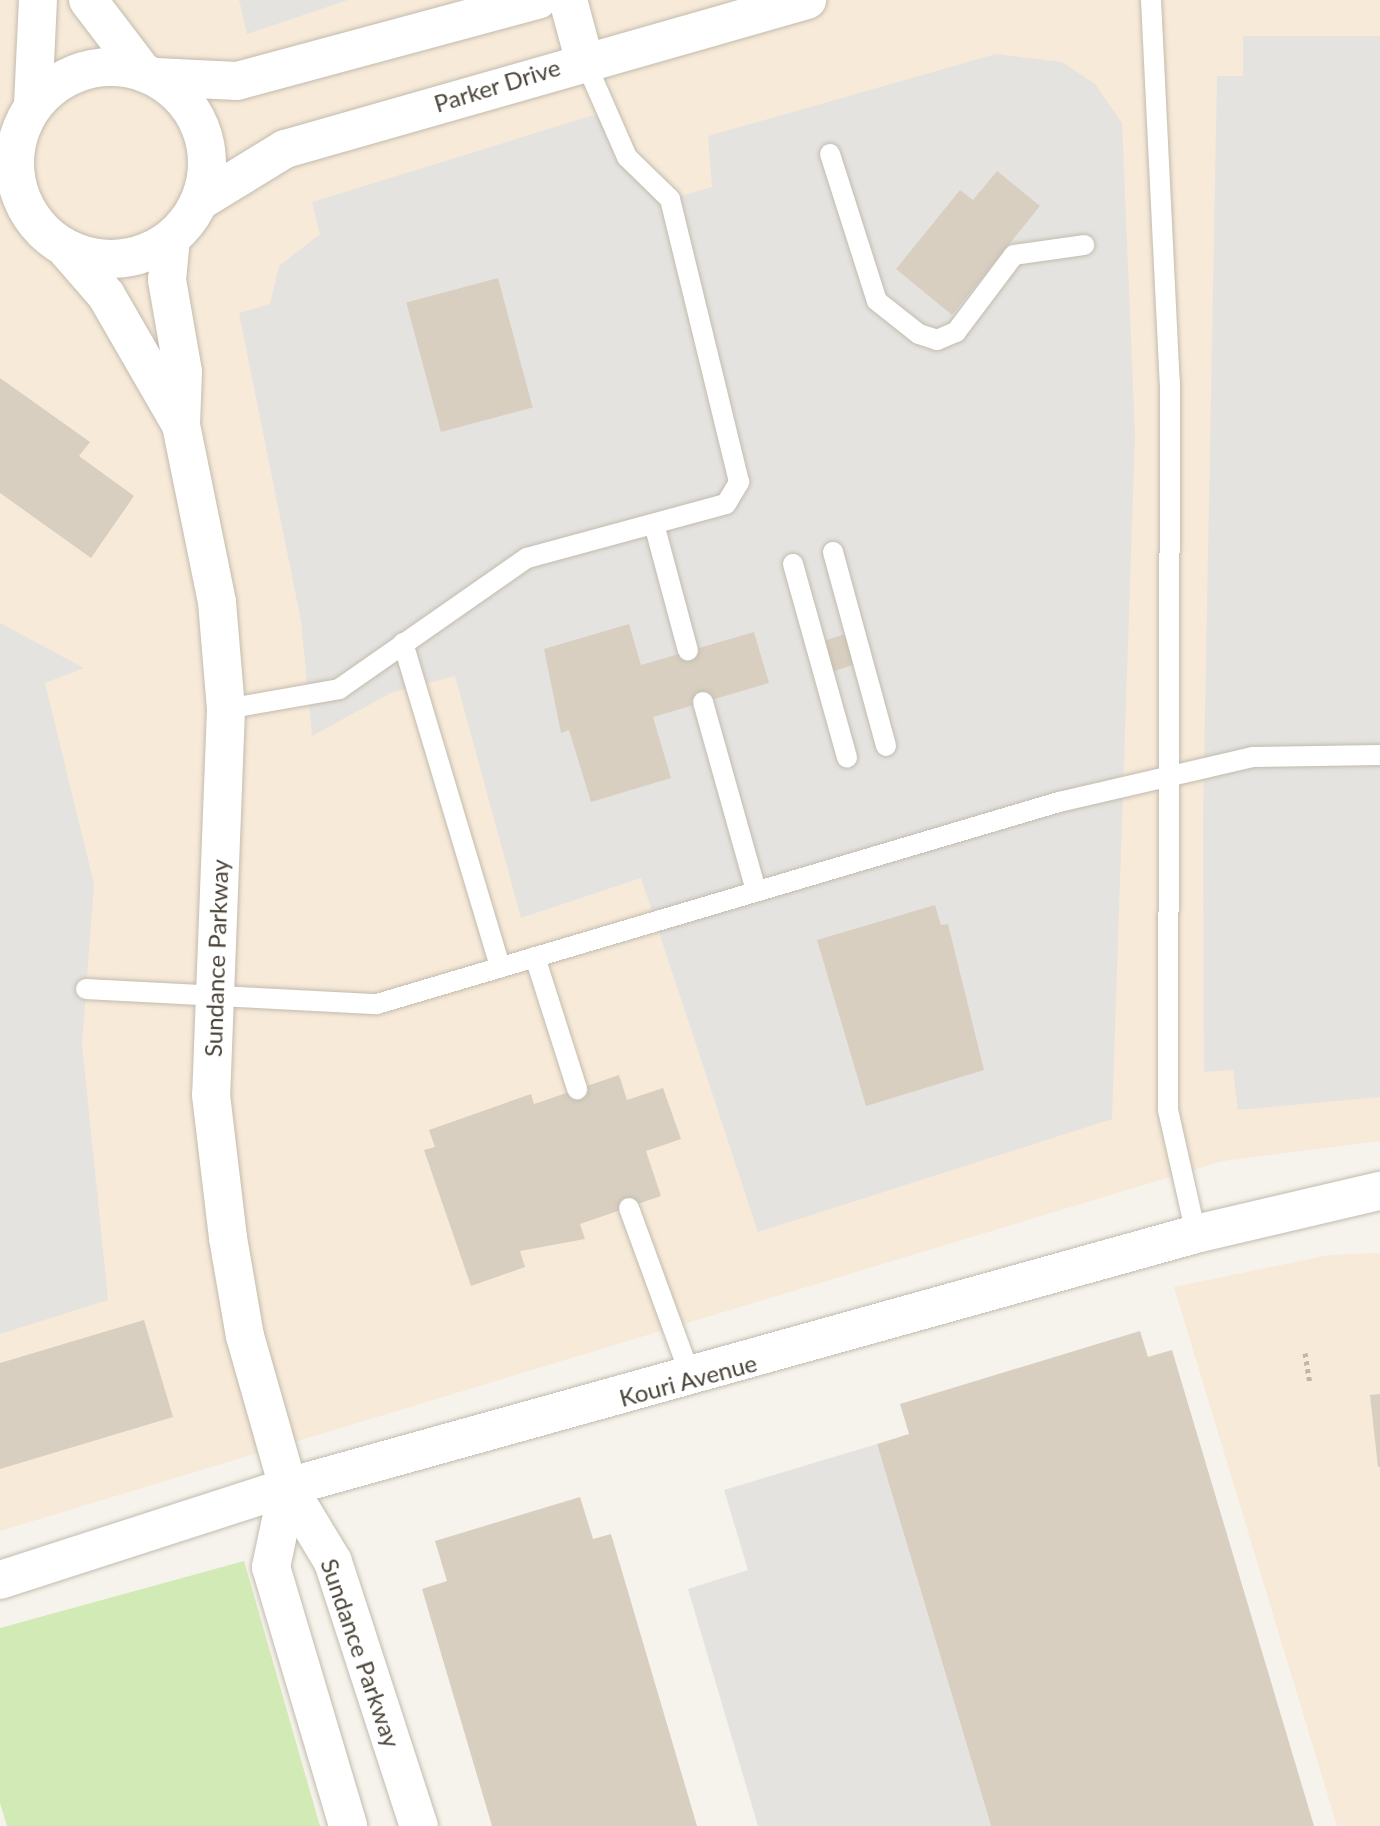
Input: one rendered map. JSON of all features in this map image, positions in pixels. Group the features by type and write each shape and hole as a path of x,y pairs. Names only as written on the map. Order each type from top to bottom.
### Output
{"street":[{"path":"38,0 17,130 17,182 55,241"},
{"path":"0,220 55,241 120,259 171,239 200,201 207,166 202,123 149,74 88,0"},
{"path":"17,130 82,70 237,81 538,0"},
{"path":"568,0 584,59"},
{"name":"Parker Drive","path":"200,201 285,149 584,59 807,0"},
{"name":"Sundance Parkway","path":"171,239 167,280 183,372 181,425 217,602 226,709 211,1095 228,1238 245,1336 288,1487 333,1562 419,1826"},
{"name":"Sundance Parkway","path":"55,241 106,295 181,425"},
{"name":"Kouri Avenue","path":"0,1580 288,1487 692,1380 1196,1234 1380,1191"},
{"name":"Sundance Parkway","path":"288,1487 271,1567 348,1826"}],"lane":[{"path":"1151,0 1170,382 1164,776 1168,1110 1196,1234"},
{"path":"226,709 339,689 527,558 726,504 739,482 670,199 627,157 584,59"},
{"path":"830,154 877,301 919,334 937,340 956,332 1014,255 1084,245"},
{"path":"654,524 688,651"},
{"path":"833,552 886,746"},
{"path":"793,564 847,758"},
{"path":"403,643 500,967"},
{"path":"703,702 756,891"},
{"path":"86,989 377,1004 756,891 1164,776 1253,757 1380,755"},
{"path":"535,957 577,1089"},
{"path":"629,1208 692,1380"}],"path":[{"path":"1305,1353 1310,1383"}],"shaded area":[{"path":"0,0 1380,0 1380,1141 1223,1161 0,1531"},
{"path":"239,0 348,0 247,34"},
{"path":"1243,36 1380,36 1380,1097 1238,1110 1233,1070 1204,1072 1203,819 1217,76 1243,76"},
{"path":"996,54 1062,62 1095,84 1122,123 1135,435 1112,1119 758,1232 641,878 521,918 455,676 391,693 312,736 301,621 239,313 270,304 279,266 320,234 312,202 607,111 627,157 670,199 712,187 708,136"},
{"path":"0,623 84,668 45,683 94,884 82,1044 108,1300 0,1334"},
{"path":"1380,1253 1380,1826 1337,1826 1174,1287 1329,1255"},
{"path":"877,1444 991,1826 758,1826 688,1589 748,1570 724,1490"}],"green space":[{"path":"244,1561 320,1826 7,1826 0,1803 0,1628"}],"building":[{"path":"997,171 1040,206 952,315 896,269 960,190 973,200"},
{"path":"498,278 533,407 441,432 406,303"},
{"path":"0,378 90,442 79,456 134,496 91,558 0,493"},
{"path":"629,624 641,665 754,632 769,683 653,717 671,778 591,802 569,730 561,733 544,649"},
{"path":"851,632 861,662 830,672 821,642"},
{"path":"935,905 941,925 948,924 984,1070 866,1106 817,940"},
{"path":"619,1075 627,1100 663,1088 681,1139 646,1151 661,1196 580,1224 585,1239 520,1251 525,1267 471,1286 424,1150 435,1147 429,1130 531,1094 534,1104"},
{"path":"144,1320 173,1417 0,1469 0,1363"},
{"path":"1140,1331 1148,1357 1172,1350 1314,1826 991,1826 877,1444 909,1434 900,1404"},
{"path":"1380,1394 1380,1467 1378,1467 1370,1395"},
{"path":"580,1497 593,1539 611,1534 697,1826 492,1826 422,1589 447,1581 435,1541"}]}
